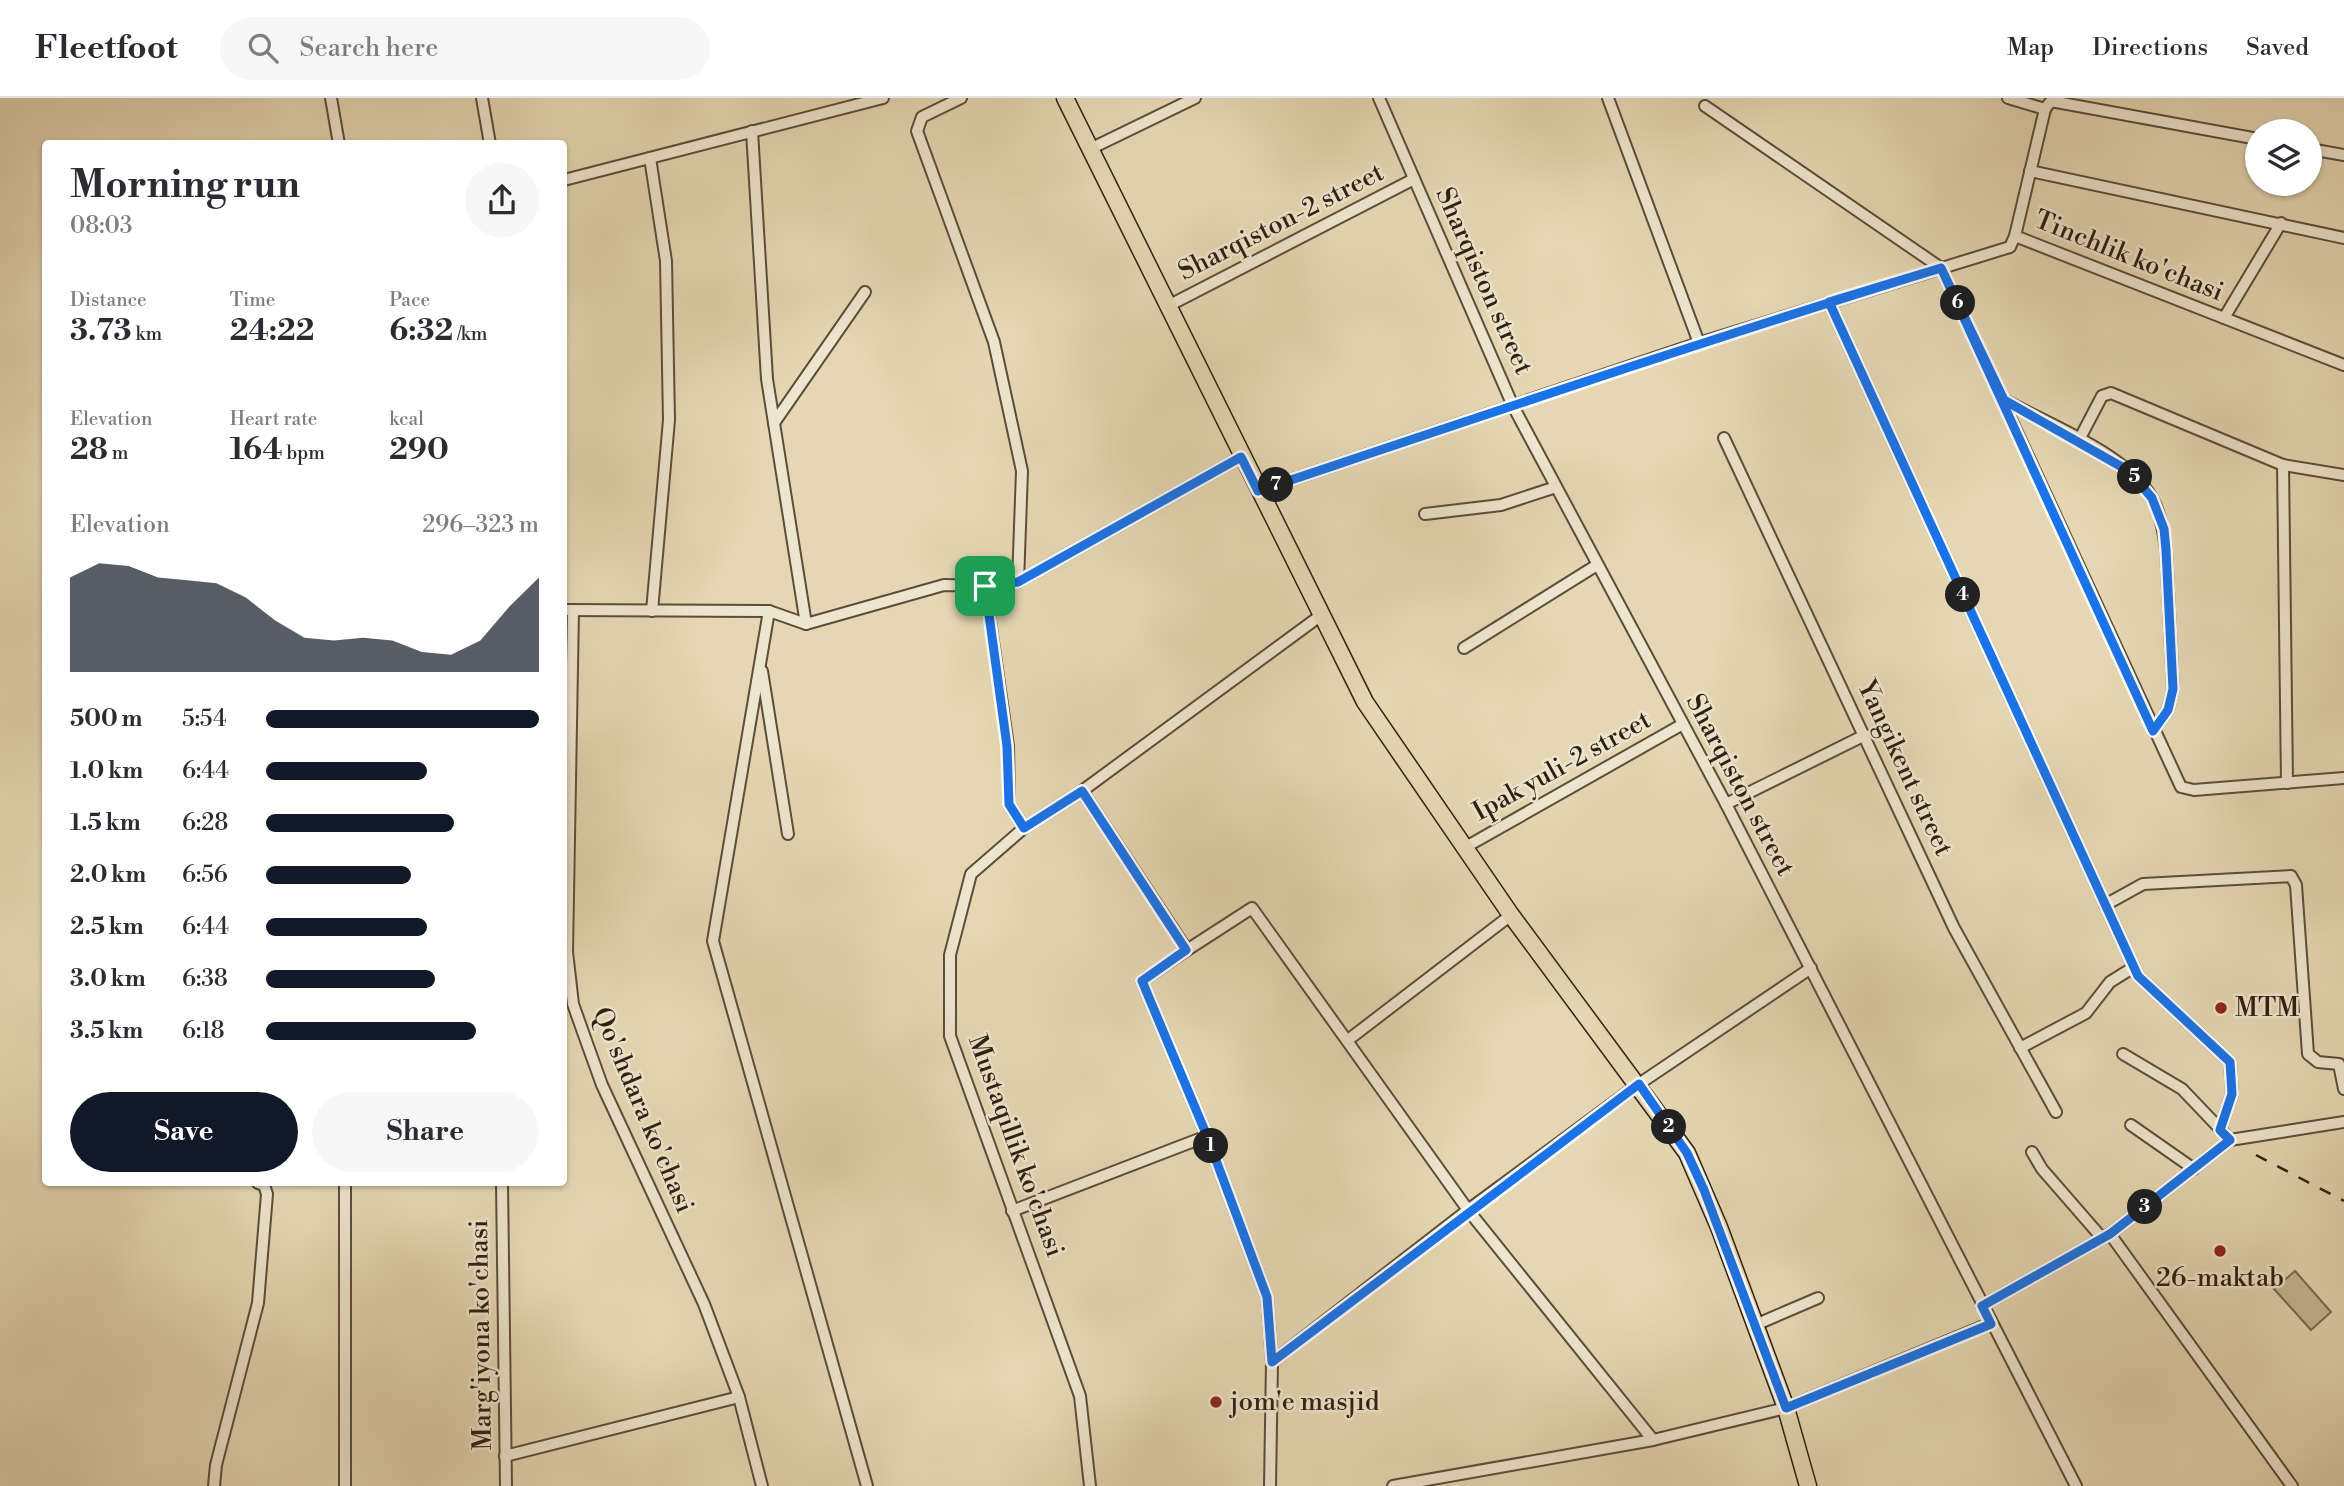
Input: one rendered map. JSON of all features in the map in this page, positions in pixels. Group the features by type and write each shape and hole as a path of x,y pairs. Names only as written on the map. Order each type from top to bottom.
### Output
{"main road":[{"path":"1065,98 1364,702 1511,915 1639,1084 1687,1153 1786,1408 1808,1486"}],"street":[{"path":"331,98 338,140"},
{"path":"482,98 489,140"},
{"path":"567,179 883,98"},
{"path":"961,98 922,117 917,131 994,342 1022,471 1018,582"},
{"path":"1090,149 1195,98"},
{"name":"Sharqiston street","path":"1379,98 1513,406 1726,804 2076,1486"},
{"path":"1608,98 1699,343"},
{"path":"2008,98 2045,109 2052,102 2245,137"},
{"path":"1705,106 1941,268 2004,400 2177,782 2186,789 2344,778"},
{"name":"Tinchlik ko'chasi","path":"2045,109 2015,236 2344,365"},
{"path":"752,131 767,379 806,624"},
{"path":"2322,151 2344,155"},
{"path":"650,158 666,261 669,420 652,611"},
{"path":"2030,171 2344,238"},
{"name":"Sharqiston-2 street","path":"1168,306 1414,179"},
{"path":"2224,318 2281,223"},
{"path":"1258,491 1699,343 2010,247 2015,236"},
{"path":"774,423 866,292"},
{"path":"1829,302 2136,972 2230,1062 2232,1094 2220,1130"},
{"path":"2079,440 2102,396 2110,393 2283,464 2344,475"},
{"path":"2004,400 2079,440 2136,477 2152,498 2164,529 2173,689 2168,710 2153,731"},
{"name":"Yangikent street","path":"1724,438 1954,928 2056,1112"},
{"path":"568,610 769,611 806,624 944,585 985,586 1018,582 1241,457"},
{"path":"2283,464 2287,783"},
{"path":"1425,514 1501,505 1556,487"},
{"path":"1464,648 1597,565"},
{"path":"985,586 1007,746 1009,804 1024,828"},
{"name":"Qo'shdara ko'chasi","path":"567,781 568,610"},
{"path":"769,611 713,941 867,1486"},
{"name":"Mustaqillik ko'chasi","path":"1090,1486 1080,1396 950,1036 950,955 971,874 1024,828 1082,791 1320,616"},
{"path":"761,662 788,834"},
{"name":"Ipak yuli-2 street","path":"1464,848 1683,724"},
{"path":"1726,804 1865,735"},
{"path":"1082,791 1186,950"},
{"path":"2105,905 2143,884 2291,876 2296,885 2308,1054 2318,1062 2339,1063 2344,1089"},
{"path":"1270,1486 1272,1362 1267,1297 1207,1136 1142,981 1252,908 1468,1210 1653,1440"},
{"path":"1348,1040 1511,915"},
{"name":"Qo'shdara ko'chasi","path":"567,959 573,1004 602,1085 704,1304 739,1397 762,1486"},
{"path":"1272,1362 1468,1210 1639,1084 1811,968"},
{"path":"2020,1048 2086,1013 2110,982 2136,972"},
{"path":"2123,1054 2182,1089 2230,1140"},
{"path":"1982,1306 2106,1236 2230,1140 2344,1122"},
{"path":"2131,1125 2193,1169"},
{"path":"1012,1211 1207,1136"},
{"path":"2032,1152 2042,1168 2106,1236 2292,1486"},
{"path":"214,1486 216,1465 258,1303 267,1194 264,1186"},
{"path":"345,1186 345,1486"},
{"name":"Marg'iyona ko'chasi","path":"502,1186 506,1486"},
{"path":"1755,1325 1818,1298"},
{"path":"1393,1486 1653,1440 1786,1408 1991,1324"},
{"path":"505,1456 739,1397"}],"shaded area":[{"path":"2295,1271 2331,1312 2311,1330 2274,1289"}],"railway":[{"path":"2256,1155 2344,1201"}],"place":[{"name":"MTM","path":"2221,1008"},
{"name":"26-maktab","path":"2220,1251"},
{"name":"jom'e masjid","path":"1216,1402"}],"route":[{"path":"985,586 1007,746 1009,804 1024,828 1082,791 1186,950 1142,981 1207,1136 1267,1297 1272,1362 1468,1210 1639,1084 1687,1153 1704,1190 1786,1408 1991,1324 1982,1306 2110,1234 2230,1140 2220,1130 2232,1094 2233,1074 2230,1062 2138,976 1829,302 1941,268 2004,400 2079,440 2129,471 2142,484 2159,513 2166,550 2173,689 2168,710 2153,731 2004,400 1973,334 1941,268 1885,285 1829,302 1699,343 1258,491 1241,457 1018,582 985,586"}]}
